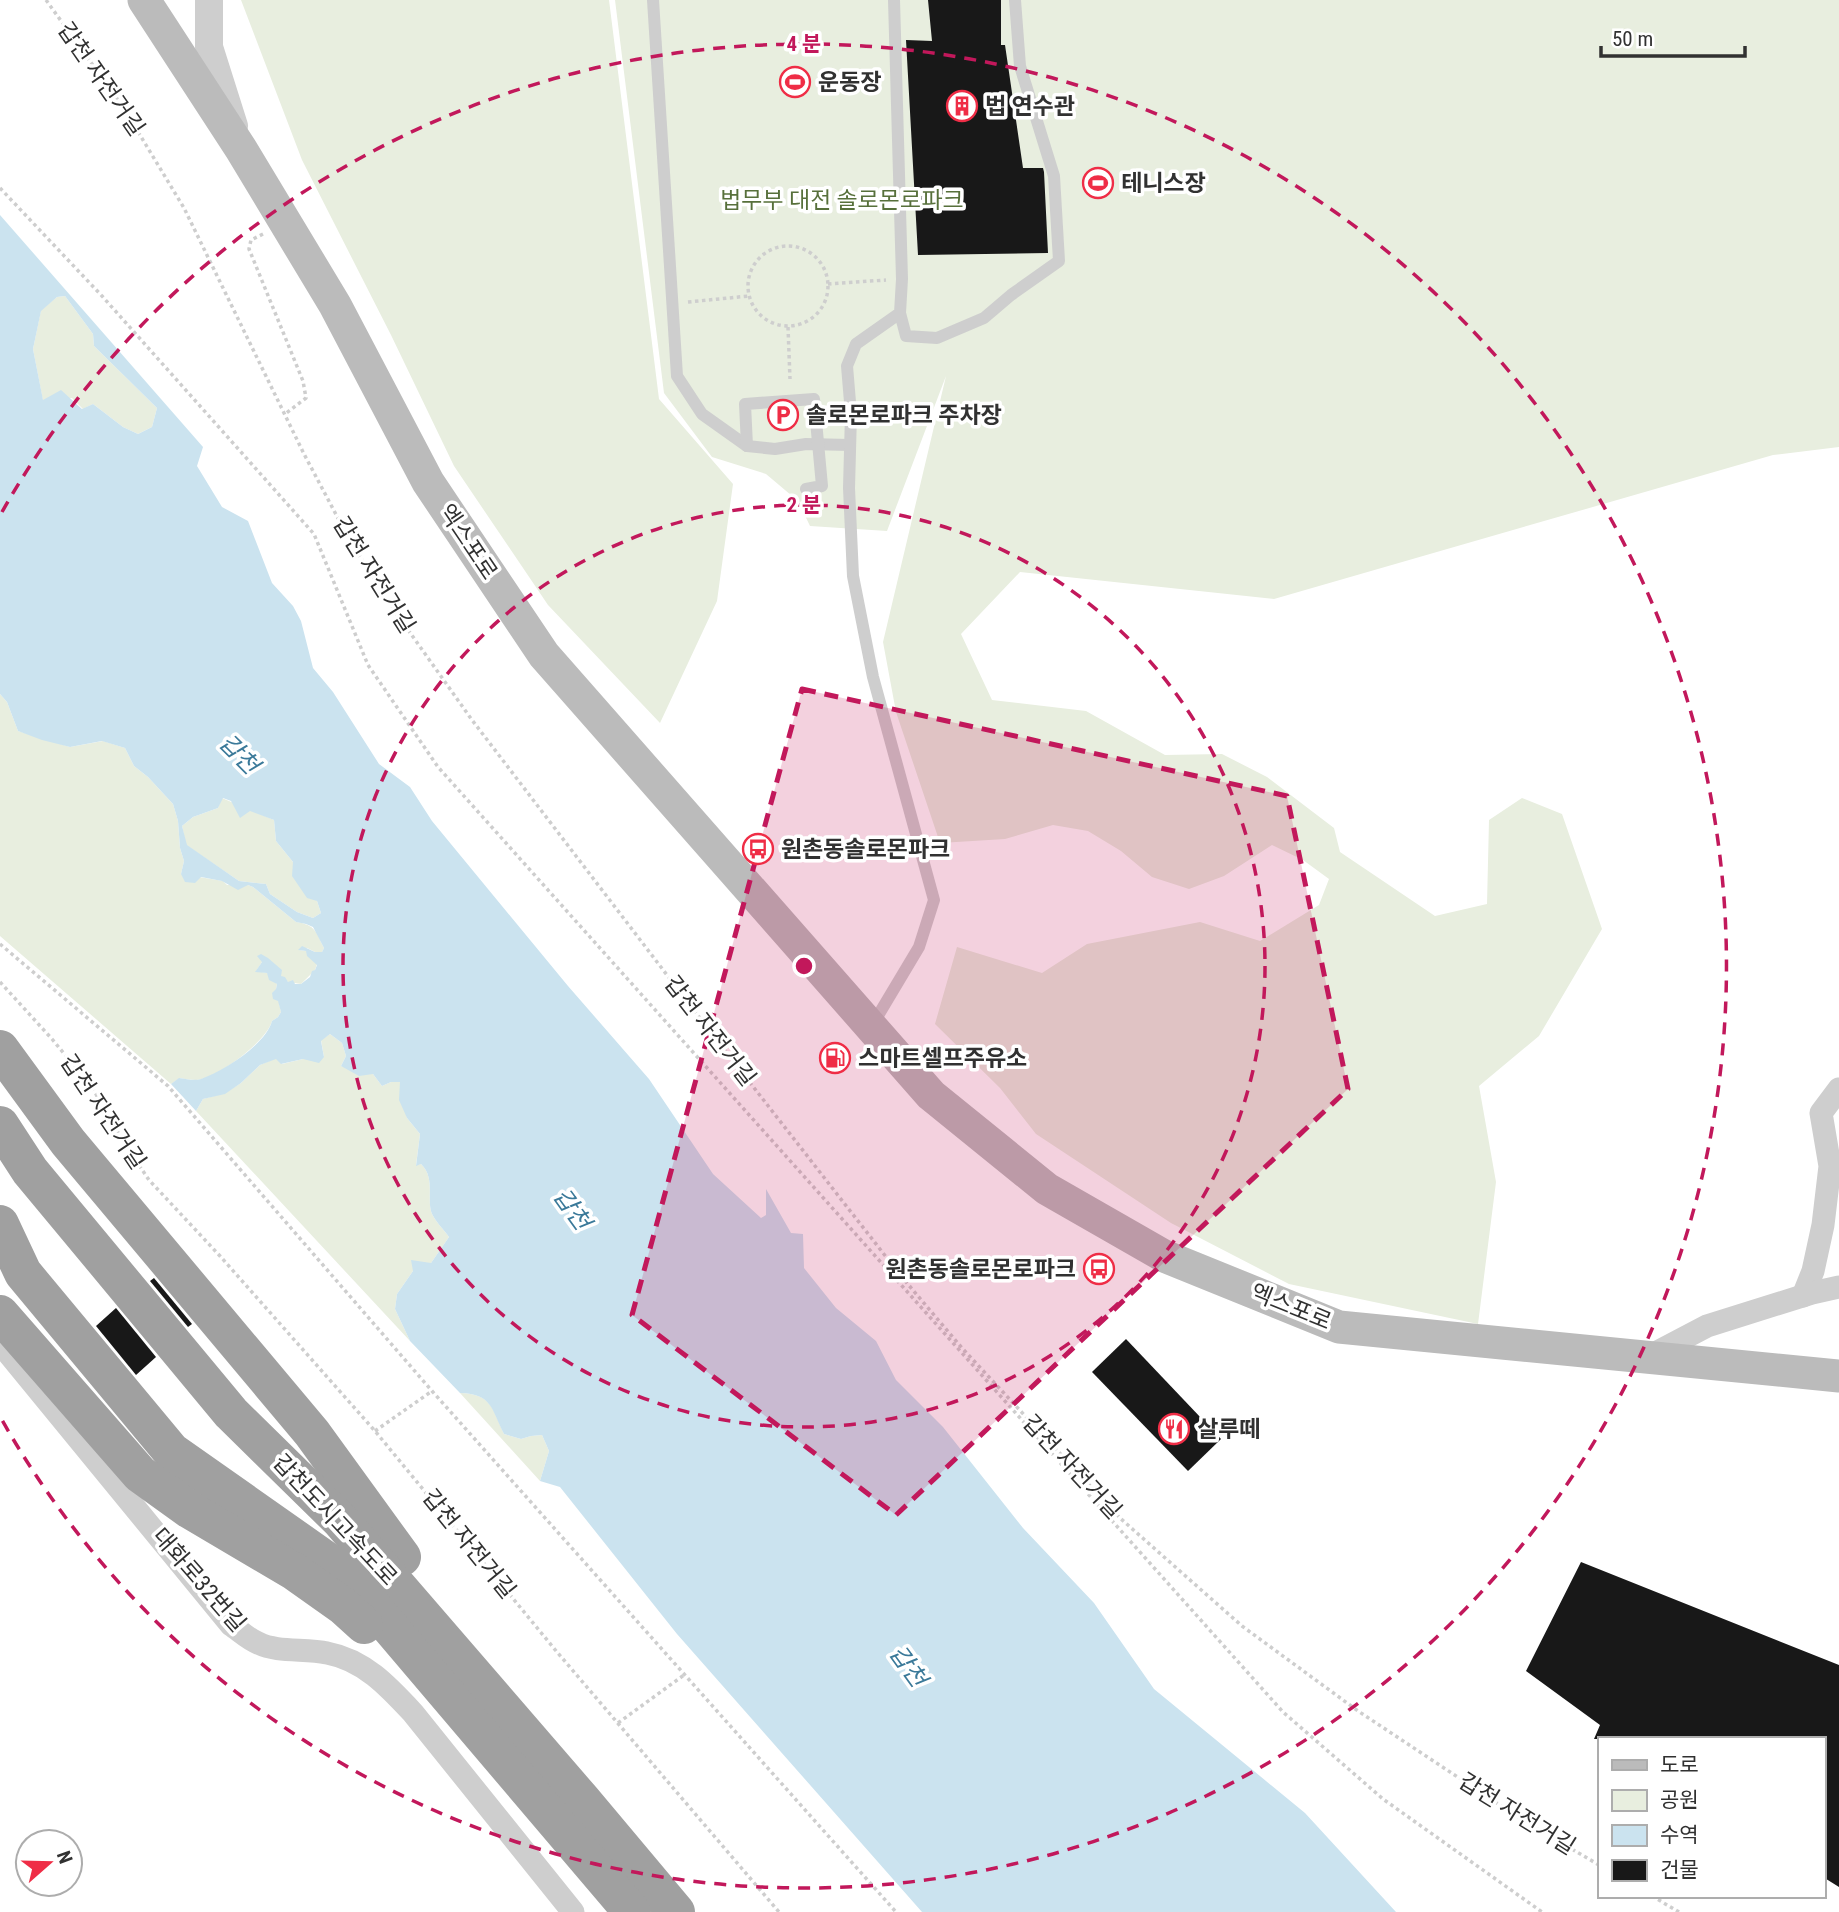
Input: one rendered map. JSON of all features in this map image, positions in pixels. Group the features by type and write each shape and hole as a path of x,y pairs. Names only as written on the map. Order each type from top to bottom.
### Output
{"highway":[{"path":"0,1049 68,1142 312,1433 582,1800"},
{"name":"갑천도시고속도로","path":"0,1125 30,1171 231,1413 341,1521 676,1912"},
{"name":"갑천도시고속도로","path":"0,1224 23,1273 171,1451 349,1579 632,1912"},
{"path":"0,1314 140,1474 190,1510 295,1572 343,1606 460,1710"}],"main road":[{"name":"엑스포로","path":"144,0 241,149 335,305 428,482 544,655 931,1095 1047,1189 1164,1256 1339,1327 1839,1376"}],"street":[{"path":"209,0 209,47 241,149"},
{"path":"1803,1296 1813,1271 1823,1225 1830,1166 1821,1113 1839,1089"},
{"path":"1648,1357 1707,1326 1839,1287"},
{"name":"대화로32번길","path":"0,1343 231,1625 259,1644 327,1653 360,1664 384,1682 413,1713 573,1912"}],"lane":[{"path":"653,0 677,376 702,414 747,446 775,449 806,444 850,445"},
{"path":"894,0 902,279 900,313 906,336 937,338 984,318 1059,261 1054,176 1020,66 1015,0"},
{"path":"871,1027 919,947 934,900 873,677 853,576 849,488 851,414 847,366 856,344 900,313"},
{"path":"747,446 745,404 814,399 822,486 806,489"}],"path":[{"name":"갑천 자전거길","path":"46,0 123,107 184,208 284,414 349,540 389,603 472,720 901,1276 962,1348 1120,1518 1242,1626 1358,1711 1524,1821 1598,1864"},
{"path":"0,188 102,296 314,534 368,665 438,767 1283,1712 1383,1799 1542,1912"},
{"path":"265,233 251,240 249,249 303,381 306,398 284,414"},
{"path":"782,246 808,251 825,271 828,284 827,297 813,319 788,327 763,318 754,308 749,296 748,282 751,269 759,258 769,250 782,246"},
{"path":"828,284 902,279"},
{"path":"672,303 749,296"},
{"path":"788,327 790,379"},
{"path":"0,944 168,1086 432,1391 895,1912"},
{"name":"갑천 자전거길","path":"0,982 93,1089 149,1180 229,1265 375,1431 557,1652 779,1912"},
{"path":"375,1431 432,1391"},
{"path":"618,1723 684,1675"},
{"path":"1655,1898 1679,1912"}],"highlighted area":[{"path":"802,689 1287,796 1348,1089 896,1515 632,1315"}],"green space":[{"path":"241,0 609,0 659,399 733,484 717,601 660,723 548,605 454,466 302,160"},
{"name":"법무부 대전 솔로몬로파크","path":"615,0 1839,0 1839,447 1773,455 1274,599 1020,572 961,634 992,700 1086,711 1165,755 1222,754 1267,777 1334,828 1340,852 1435,916 1487,904 1489,820 1522,798 1562,814 1602,929 1539,1036 1479,1086 1496,1182 1478,1324 1289,1284 1171,1223 1036,1134 1000,1088 935,1024 957,947 1042,973 1087,944 1200,922 1260,941 1319,905 1329,879 1303,860 1272,845 1224,876 1189,889 1152,877 1121,851 1088,831 1053,825 1005,839 940,843 896,712 883,642 946,376 887,531 810,526 798,501 766,474 712,457 664,393"},
{"path":"65,296 93,334 94,346 157,408 152,427 138,434 123,427 93,404 83,409 72,398 43,401 33,349 41,310 57,297"},
{"path":"0,694 7,702 18,731 70,747 103,741 125,748 134,766 173,804 184,861 181,874 223,881 227,885 253,887 296,922 312,927 317,934 324,948 322,952 307,948 299,950 306,951 317,964 315,970 301,984 288,982 262,962 256,971 267,973 277,984 281,1012 261,1039 228,1066 205,1078 180,1078 171,1084 0,936"},
{"path":"222,798 274,820 276,841 293,862 317,901 321,913 313,918 297,912 270,894 266,884 239,881 186,845 182,826 193,817 218,808"},
{"path":"330,1034 342,1043 346,1056 341,1066 373,1074 382,1086 400,1082 407,1118 420,1134 416,1165 421,1164 426,1170 430,1209 449,1237 431,1263 413,1271 397,1294 395,1309 410,1341 196,1111 203,1099 225,1093 241,1083 260,1065 276,1058 282,1064 324,1057 321,1040"},
{"path":"460,1393 479,1396 490,1404 504,1434 521,1439 542,1435 549,1451 540,1481"}],"water":[{"name":"갑천","path":"0,215 203,447 197,466 222,507 248,521 272,583 293,606 301,621 313,668 333,692 379,764 410,787 432,821 568,986 649,1079 713,1174 761,1218 766,1215 766,1189 791,1233 803,1234 804,1268 836,1308 876,1341 896,1380 943,1427 1023,1528 1094,1603 1154,1689 1305,1813 1396,1912 922,1912 677,1634 560,1487 540,1481 549,1451 542,1435 521,1439 504,1434 493,1410 485,1400 479,1396 460,1393 410,1341 395,1309 397,1294 413,1271 411,1260 431,1263 449,1237 430,1209 426,1170 421,1164 416,1166 420,1134 407,1118 399,1100 400,1082 382,1086 373,1074 359,1076 341,1066 346,1056 342,1043 330,1034 321,1041 324,1057 319,1063 303,1059 281,1064 276,1059 260,1065 225,1094 203,1099 196,1111 171,1084 179,1078 196,1080 210,1075 243,1056 262,1039 272,1021 281,1012 272,993 277,984 269,980 267,973 255,972 262,962 257,956 261,954 268,958 282,970 281,976 288,982 293,980 295,984 301,984 310,977 317,965 307,956 306,951 298,950 302,946 322,952 324,948 313,927 296,922 248,885 238,890 222,881 201,877 195,883 185,882 181,874 184,861 173,804 134,766 125,748 102,741 70,747 18,731 7,702 0,694","holes":["65,296 93,334 94,346 157,408 152,427 138,434 123,427 93,404 82,409 61,390 43,400 33,349 41,311 57,297","223,798 231,801 240,818 250,811 274,820 276,841 293,862 292,876 307,898 317,901 321,913 313,918 297,912 270,894 266,884 239,881 187,845 182,826 193,817 218,808"]}],"building":[{"name":"법 연수관","path":"928,0 1001,0 1001,45 1005,45 1023,168 1043,168 1044,172 1048,253 918,255 906,40 932,41"},
{"path":"154,1278 192,1324 188,1327 150,1281"},
{"path":"116,1308 156,1357 136,1375 96,1326"},
{"path":"1126,1339 1221,1439 1188,1471 1092,1372"},
{"path":"1581,1562 1839,1665 1839,1887 1825,1878 1825,1737 1594,1739 1600,1725 1526,1671"}],"place":[{"name":"운동장","path":"795,82"},
{"name":"법 연수관","path":"962,106"},
{"name":"테니스장","path":"1098,183"},
{"name":"솔로몬로파크 주차장","path":"783,415"},
{"name":"원촌동솔로몬파크","path":"758,849"},
{"name":"스마트셀프주유소","path":"835,1058"},
{"name":"원촌동솔로몬로파크","path":"1099,1269"},
{"name":"살루떼","path":"1174,1429"}]}
